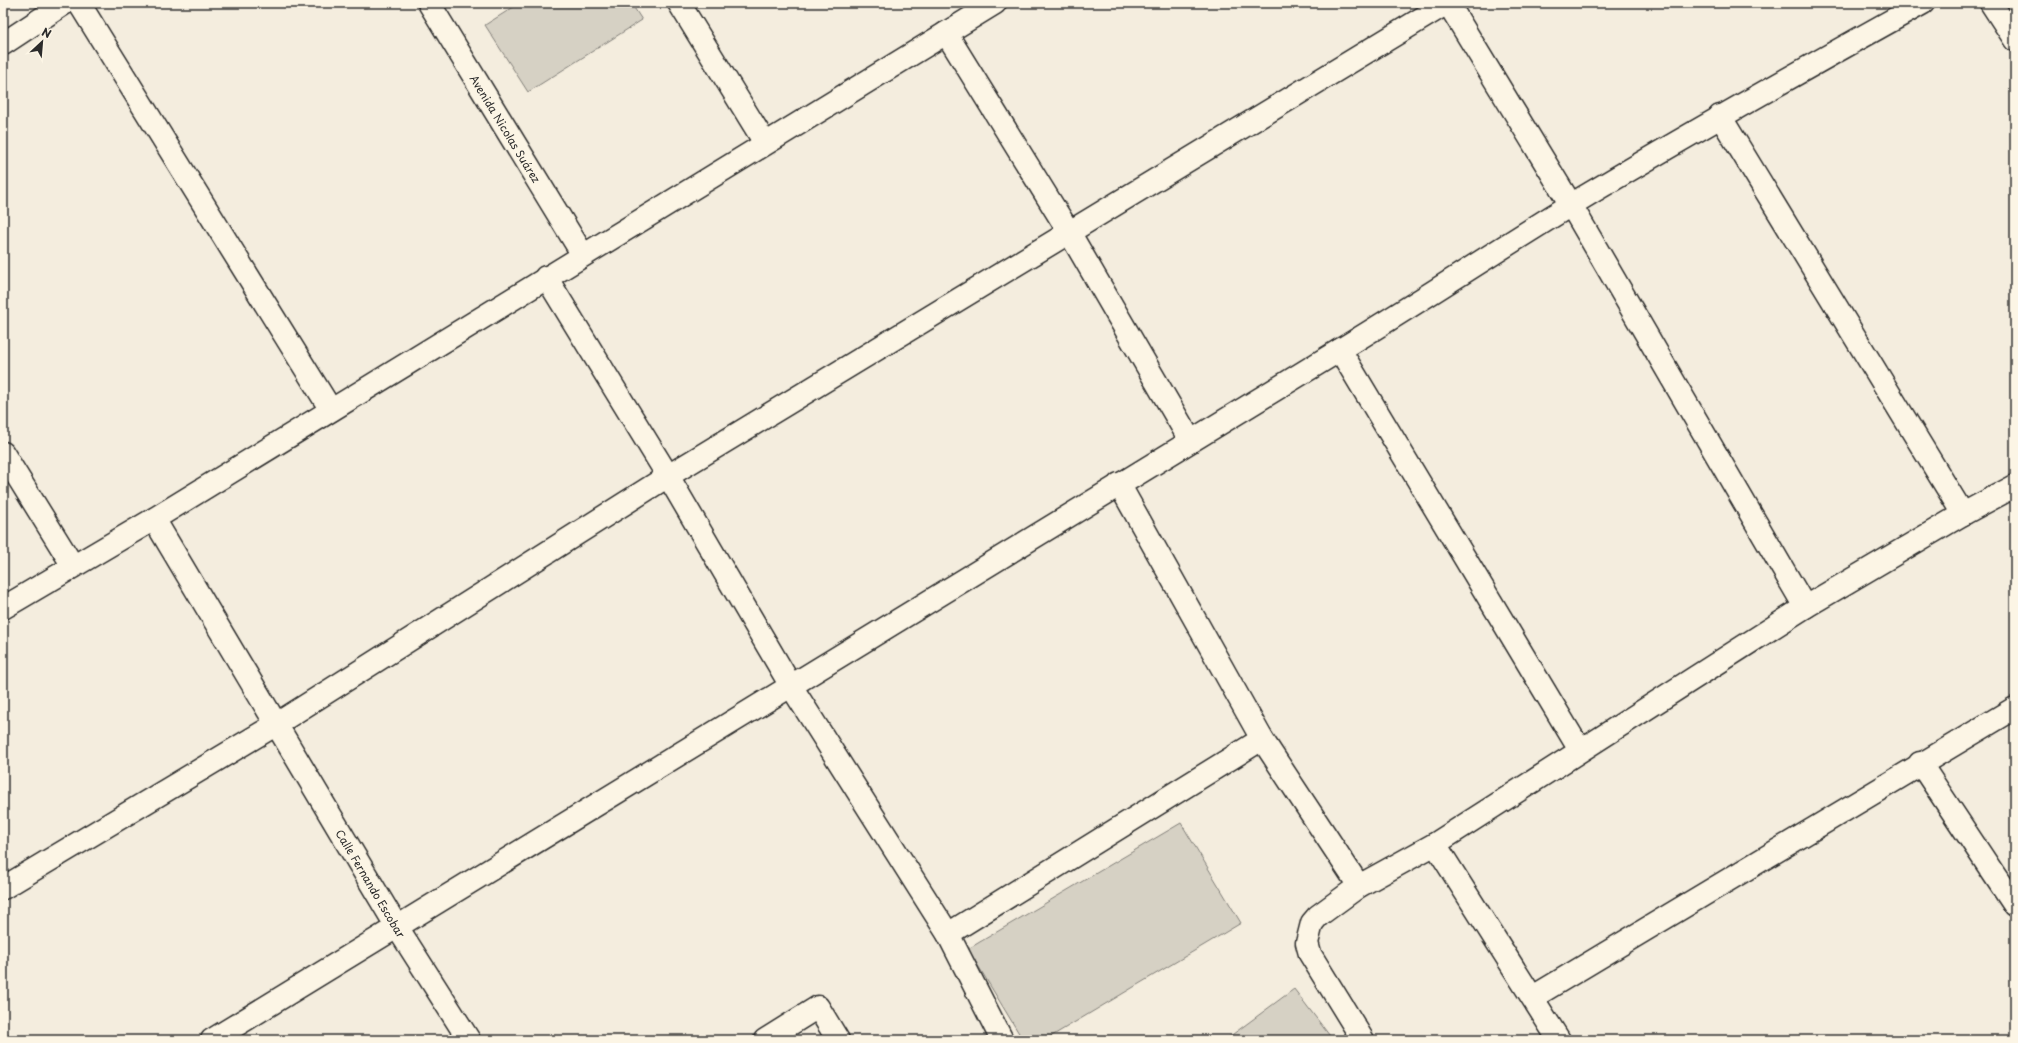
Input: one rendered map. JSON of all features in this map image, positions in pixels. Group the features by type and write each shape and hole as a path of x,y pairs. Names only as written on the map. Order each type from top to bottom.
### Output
{"street":[{"path":"3,44 65,3"},
{"path":"79,3 331,410"},
{"name":"Avenida Nicolas Suárez","path":"428,3 583,255"},
{"path":"679,3 765,143"},
{"path":"3,608 154,519 546,277 995,3"},
{"path":"3,888 275,725 668,476 1447,3 1571,205 1805,607"},
{"path":"212,1040 1118,484 1340,350 1571,205 1720,116 1923,3"},
{"path":"1991,3 2015,40"},
{"path":"946,33 1069,232 1190,440"},
{"path":"1720,116 1963,514"},
{"path":"546,277 668,476 791,686 948,934 1002,1040"},
{"path":"1340,350 1580,750"},
{"path":"3,453 73,566"},
{"path":"1118,484 1262,739 1359,886"},
{"path":"1363,1040 1310,954 1307,943 1309,931 1318,916 1359,886 1435,844 1805,607 1963,514 2015,486"},
{"name":"Calle Fernando Escobar","path":"154,519 275,725 397,927 470,1040"},
{"path":"1532,997 1920,763 2015,708"},
{"path":"948,934 1262,739"},
{"path":"1920,763 2015,906"},
{"path":"1435,844 1559,1040"},
{"path":"765,1040 818,1007 838,1040"}],"shaded area":[{"path":"520,3 631,3 642,20 528,92 485,25"},
{"path":"1181,823 1241,923 1045,1040 1023,1040 968,949"},
{"path":"1294,989 1333,1040 1225,1040"}]}
